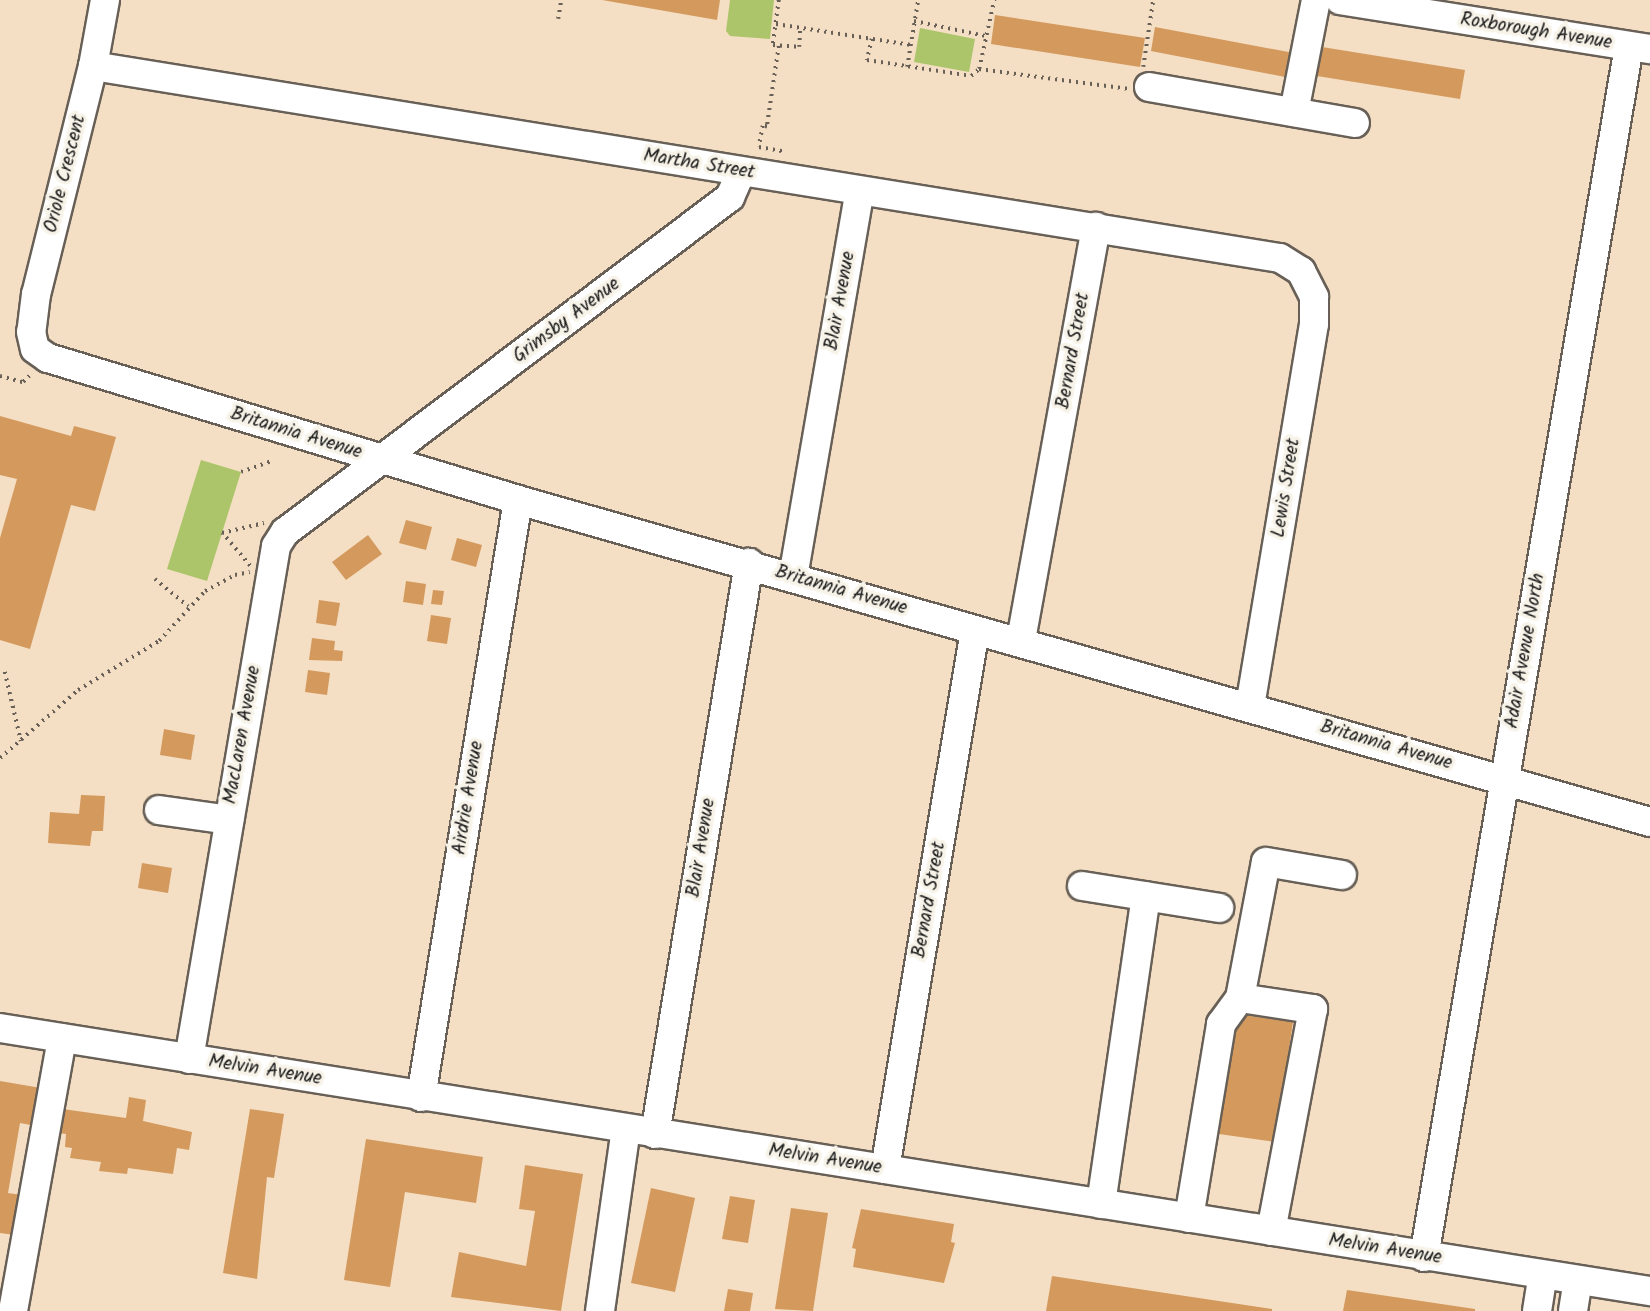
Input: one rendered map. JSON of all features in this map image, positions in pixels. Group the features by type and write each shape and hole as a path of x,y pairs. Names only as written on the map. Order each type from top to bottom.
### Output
{"street":[{"name":"Oriole Crescent","path":"42,353 31,332 36,294 93,66 105,0"},
{"path":"1294,112 1316,0"},
{"name":"Roxborough Avenue","path":"1340,0 1493,12 1640,48"},
{"name":"Adair Avenue North","path":"1424,1257 1505,780 1640,48"},
{"name":"Martha Street","path":"93,66 1280,258 1301,271"},
{"path":"1144,83 1355,123"},
{"name":"Grimsby Avenue","path":"382,460 730,197 741,172"},
{"name":"Blair Avenue","path":"793,577 860,191"},
{"name":"Bernard Street","path":"1021,640 1096,227"},
{"name":"Lewis Street","path":"1250,707 1314,324 1314,297 1301,271"},
{"name":"Britannia Avenue","path":"42,353 518,500 749,563 975,631 1021,640 1650,822"},
{"name":"MacLaren Avenue","path":"189,1059 276,546 301,520 382,460"},
{"name":"Airdrie Avenue","path":"421,1097 518,500"},
{"name":"Blair Avenue","path":"655,1134 749,563"},
{"name":"Bernard Street","path":"885,1169 975,631"},
{"path":"159,810 229,820"},
{"path":"1189,1218 1221,1024 1240,998 1266,862 1342,875"},
{"path":"1082,886 1219,908"},
{"path":"1101,1204 1146,896"},
{"path":"1240,998 1313,1009 1271,1231"},
{"name":"Melvin Avenue","path":"0,1028 1650,1291"},
{"path":"13,1311 62,1038"},
{"path":"600,1311 625,1129"},
{"path":"1537,1311 1543,1275"},
{"path":"1573,1311 1578,1280"}],"path":[{"path":"558,19 561,0"},
{"path":"779,0 773,45 799,47 800,28"},
{"path":"907,67 918,0"},
{"path":"872,39 867,60 971,76 979,69 991,0"},
{"path":"979,69 1144,83 1153,0"},
{"path":"914,21 986,36"},
{"path":"776,24 911,45"},
{"path":"779,46 767,127 763,125 759,147 786,152"},
{"path":"0,376 23,382 42,353"},
{"path":"241,472 271,461"},
{"path":"0,758 78,690 159,641 188,606 235,575 254,571 222,533 301,520"},
{"path":"155,579 188,606"},
{"path":"5,672 21,741"}],"green space":[{"path":"730,0 774,0 770,39 730,36 726,31"},
{"path":"920,28 975,39 969,72 914,62"},
{"path":"201,460 241,472 207,581 167,569"}],"building":[{"path":"602,0 720,0 717,20"},
{"path":"995,15 1145,38 1140,67 991,44"},
{"path":"1155,27 1294,53 1290,78 1151,51"},
{"path":"1322,47 1465,70 1460,99 1317,76"},
{"path":"0,416 71,436 74,426 116,437 95,511 71,505 30,649 0,640 0,538 17,479 0,475"},
{"path":"406,520 432,527 426,550 399,543"},
{"path":"368,535 382,554 346,580 332,562"},
{"path":"457,538 482,545 476,567 451,560"},
{"path":"406,581 426,584 423,605 403,602"},
{"path":"433,590 444,591 442,605 431,604"},
{"path":"319,600 340,603 336,626 316,623"},
{"path":"431,615 451,618 447,644 427,641"},
{"path":"312,638 335,641 334,650 343,651 342,661 309,660"},
{"path":"308,670 330,673 327,695 305,692"},
{"path":"164,729 195,735 191,760 160,755"},
{"path":"81,795 105,796 103,831 92,831 90,846 48,843 50,812 79,814"},
{"path":"142,863 172,868 168,893 138,888"},
{"path":"1237,1014 1293,1022 1275,1142 1219,1134"},
{"path":"0,1081 47,1089 41,1127 20,1123 8,1193 29,1196 22,1236 0,1233"},
{"path":"129,1097 146,1100 143,1121 192,1132 189,1150 177,1148 173,1174 128,1168 127,1174 99,1171 101,1162 70,1158 72,1148 65,1147 66,1134 59,1133 63,1109 126,1118"},
{"path":"250,1109 284,1114 274,1178 267,1177 257,1279 223,1273"},
{"path":"366,1139 483,1157 476,1203 405,1192 390,1287 344,1280"},
{"path":"525,1165 583,1174 561,1311 451,1297 459,1252 526,1266 535,1211 519,1209"},
{"path":"651,1188 695,1198 675,1292 631,1283"},
{"path":"730,1196 755,1200 748,1243 722,1239"},
{"path":"791,1208 828,1213 813,1311 775,1309"},
{"path":"861,1209 954,1224 951,1242 955,1243 944,1283 853,1267 856,1249 852,1248"},
{"path":"1052,1276 1272,1309 1272,1311 1046,1311"},
{"path":"728,1289 753,1293 750,1311 724,1311"},
{"path":"1347,1290 1475,1309 1475,1311 1343,1311"}]}
